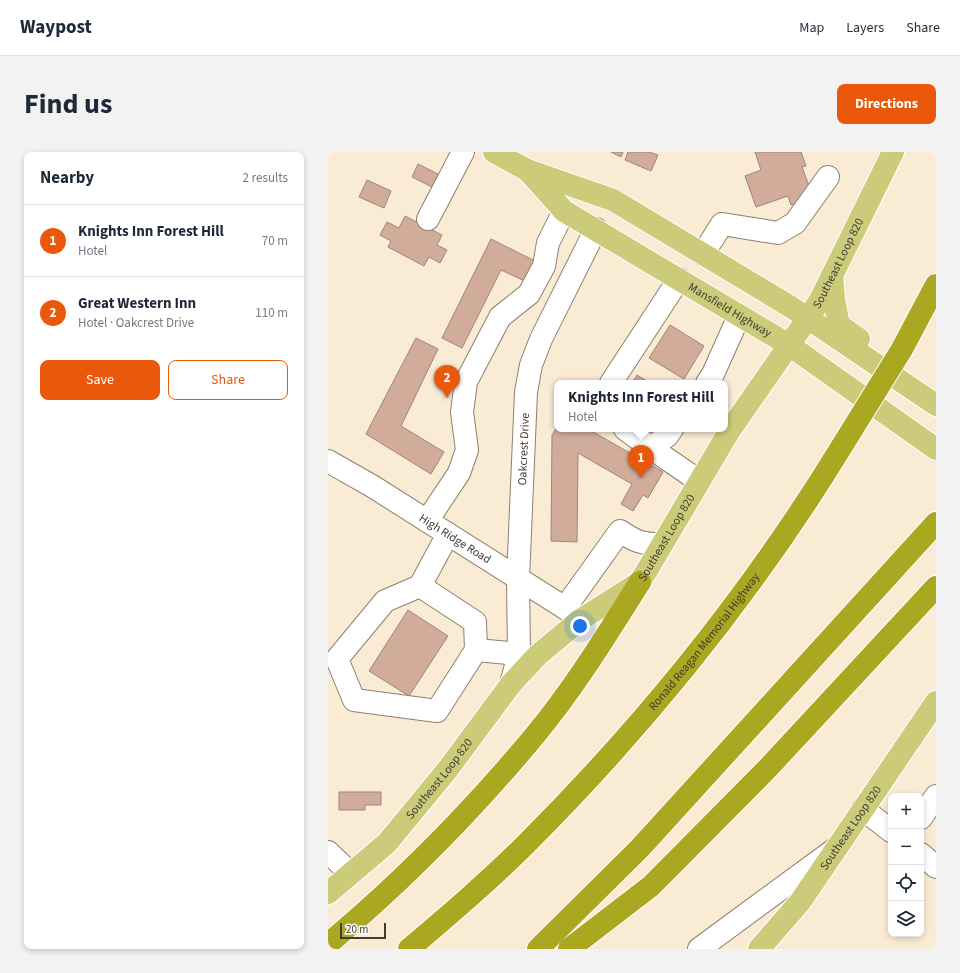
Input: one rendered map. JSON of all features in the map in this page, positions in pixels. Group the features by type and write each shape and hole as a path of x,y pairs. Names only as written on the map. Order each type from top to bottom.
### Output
{"highway":[{"name":"Ronald Reagan Memorial Highway","path":"409,949 470,897 578,790 636,726 691,659 814,491 902,349 936,285"},
{"path":"538,949 640,848 936,523"},
{"path":"328,944 397,882 478,800 537,734 591,659 640,582"},
{"path":"569,949 651,886 768,768 936,587"}],"main road":[{"name":"Mansfield Highway","path":"494,152 528,170 613,200 808,318 936,405"},
{"name":"Southeast Loop 820","path":"328,893 387,843 448,769 511,684 538,655 572,614 640,582 734,424 819,302 893,152"},
{"name":"Mansfield Highway","path":"528,170 564,211 789,345 936,449"},
{"path":"832,275 834,299 839,325 936,396"},
{"name":"Southeast Loop 820","path":"768,946 838,847 936,702"}],"street":[{"path":"428,219 463,152"},
{"path":"703,254 722,224 778,233 795,223 828,177"},
{"path":"427,521 459,473 467,450 462,412 466,382 500,318 529,294 544,266 548,242 564,211"},
{"name":"Oakcrest Drive","path":"511,684 519,654 518,579 523,423 526,392 531,365 553,313 596,229"},
{"path":"613,380 679,279"},
{"path":"708,380 713,374 739,316"},
{"path":"629,432 699,481"},
{"path":"651,448 667,436 670,432"},
{"name":"High Ridge Road","path":"328,461 372,486 572,614"},
{"path":"572,614 620,531 640,543 662,544"},
{"path":"420,586 475,622 476,650 437,710 354,700 337,659 385,600 420,586 448,534"},
{"path":"476,650 519,654"},
{"path":"924,814 936,796"},
{"path":"863,809 888,829"},
{"path":"699,949 838,847"},
{"path":"328,852 350,873"},
{"path":"924,856 936,866"}],"building":[{"path":"611,152 623,152 621,157"},
{"path":"628,152 649,152 658,155 651,171 625,160"},
{"path":"755,152 801,152 806,166 802,167 813,197 791,205 788,196 756,207 745,176 761,170"},
{"path":"418,164 442,176 436,189 412,177"},
{"path":"367,180 391,191 384,208 359,197"},
{"path":"405,216 442,235 437,245 447,250 440,263 429,257 424,266 388,247 391,241 380,235 387,222 399,228"},
{"path":"491,239 539,263 529,283 501,270 462,348 442,338"},
{"path":"670,325 704,346 684,379 649,358"},
{"path":"416,338 438,349 401,426 444,452 431,474 366,434"},
{"path":"637,375 645,380 634,380"},
{"path":"554,432 593,432 663,472 648,498 643,495 633,511 621,504 632,484 578,453 577,542 551,541 552,435"},
{"path":"408,610 448,636 409,696 369,671"},
{"path":"339,792 381,792 381,805 365,805 365,810 339,810"}],"place":[{"name":"Great Western Inn","path":"447,398"},
{"name":"Knights Inn Forest Hill","path":"641,478"}]}
